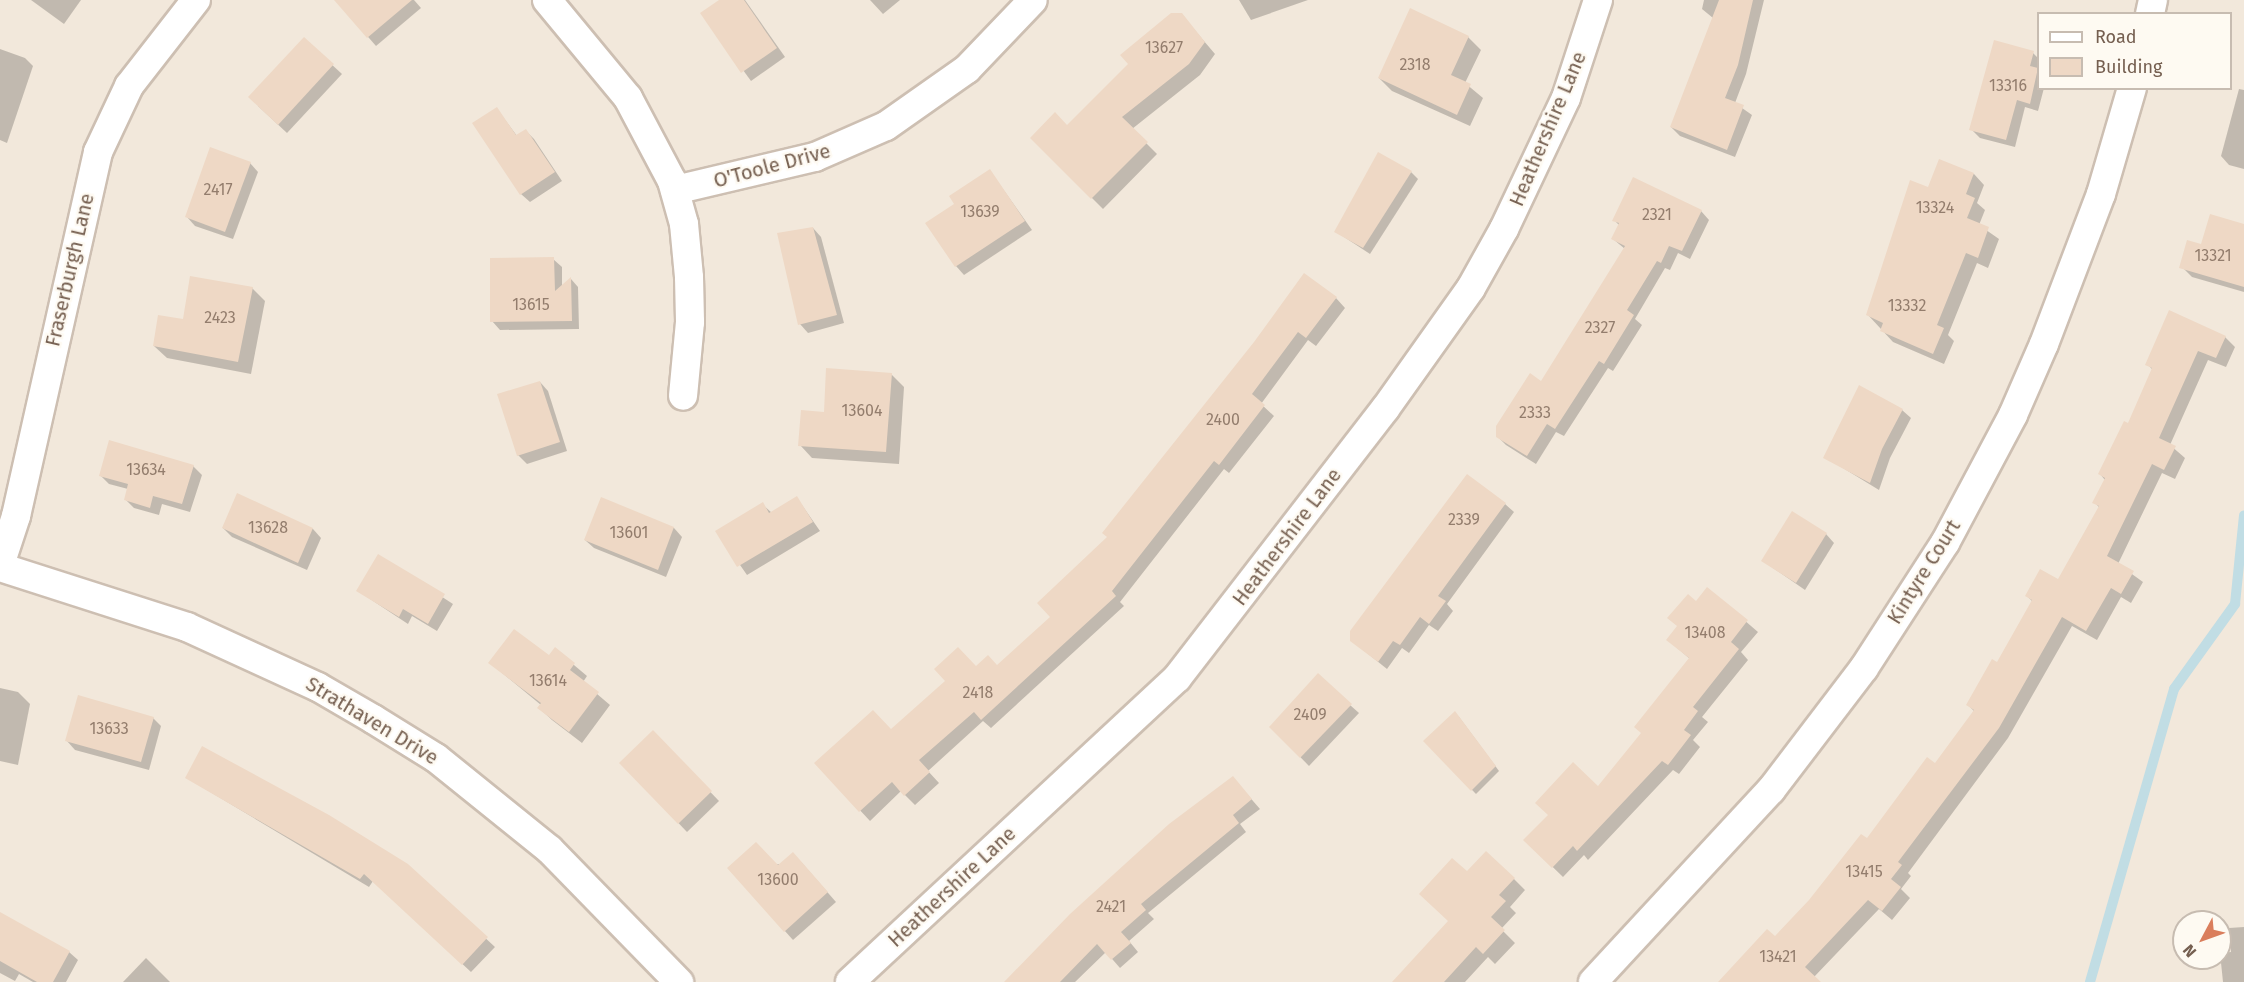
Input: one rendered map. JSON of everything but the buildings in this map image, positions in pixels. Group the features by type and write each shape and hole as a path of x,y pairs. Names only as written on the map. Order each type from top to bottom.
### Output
{"street":[{"name":"Fraserburgh Lane","path":"0,566 16,516 98,152 129,86 196,0"},
{"path":"547,0 628,98 675,190 684,224 689,277 690,322 683,396"},
{"name":"O'Toole Drive","path":"675,190 815,157 886,126 967,69 1033,0"},
{"name":"Heathershire Lane","path":"850,982 1177,678 1385,409 1471,288 1504,229 1566,98 1598,0"},
{"name":"Kintyre Court","path":"1593,982 1778,782 1864,668 1945,543 2013,415 2044,344 2098,204 2131,90"},
{"name":"Strathaven Drive","path":"0,566 188,627 318,687 373,719 445,765 550,850 678,982"}],"shaded area":[{"path":"0,0 2244,0 2244,982 0,982"}],"waterway":[{"path":"2090,982 2174,689 2235,604 2244,515"}]}
